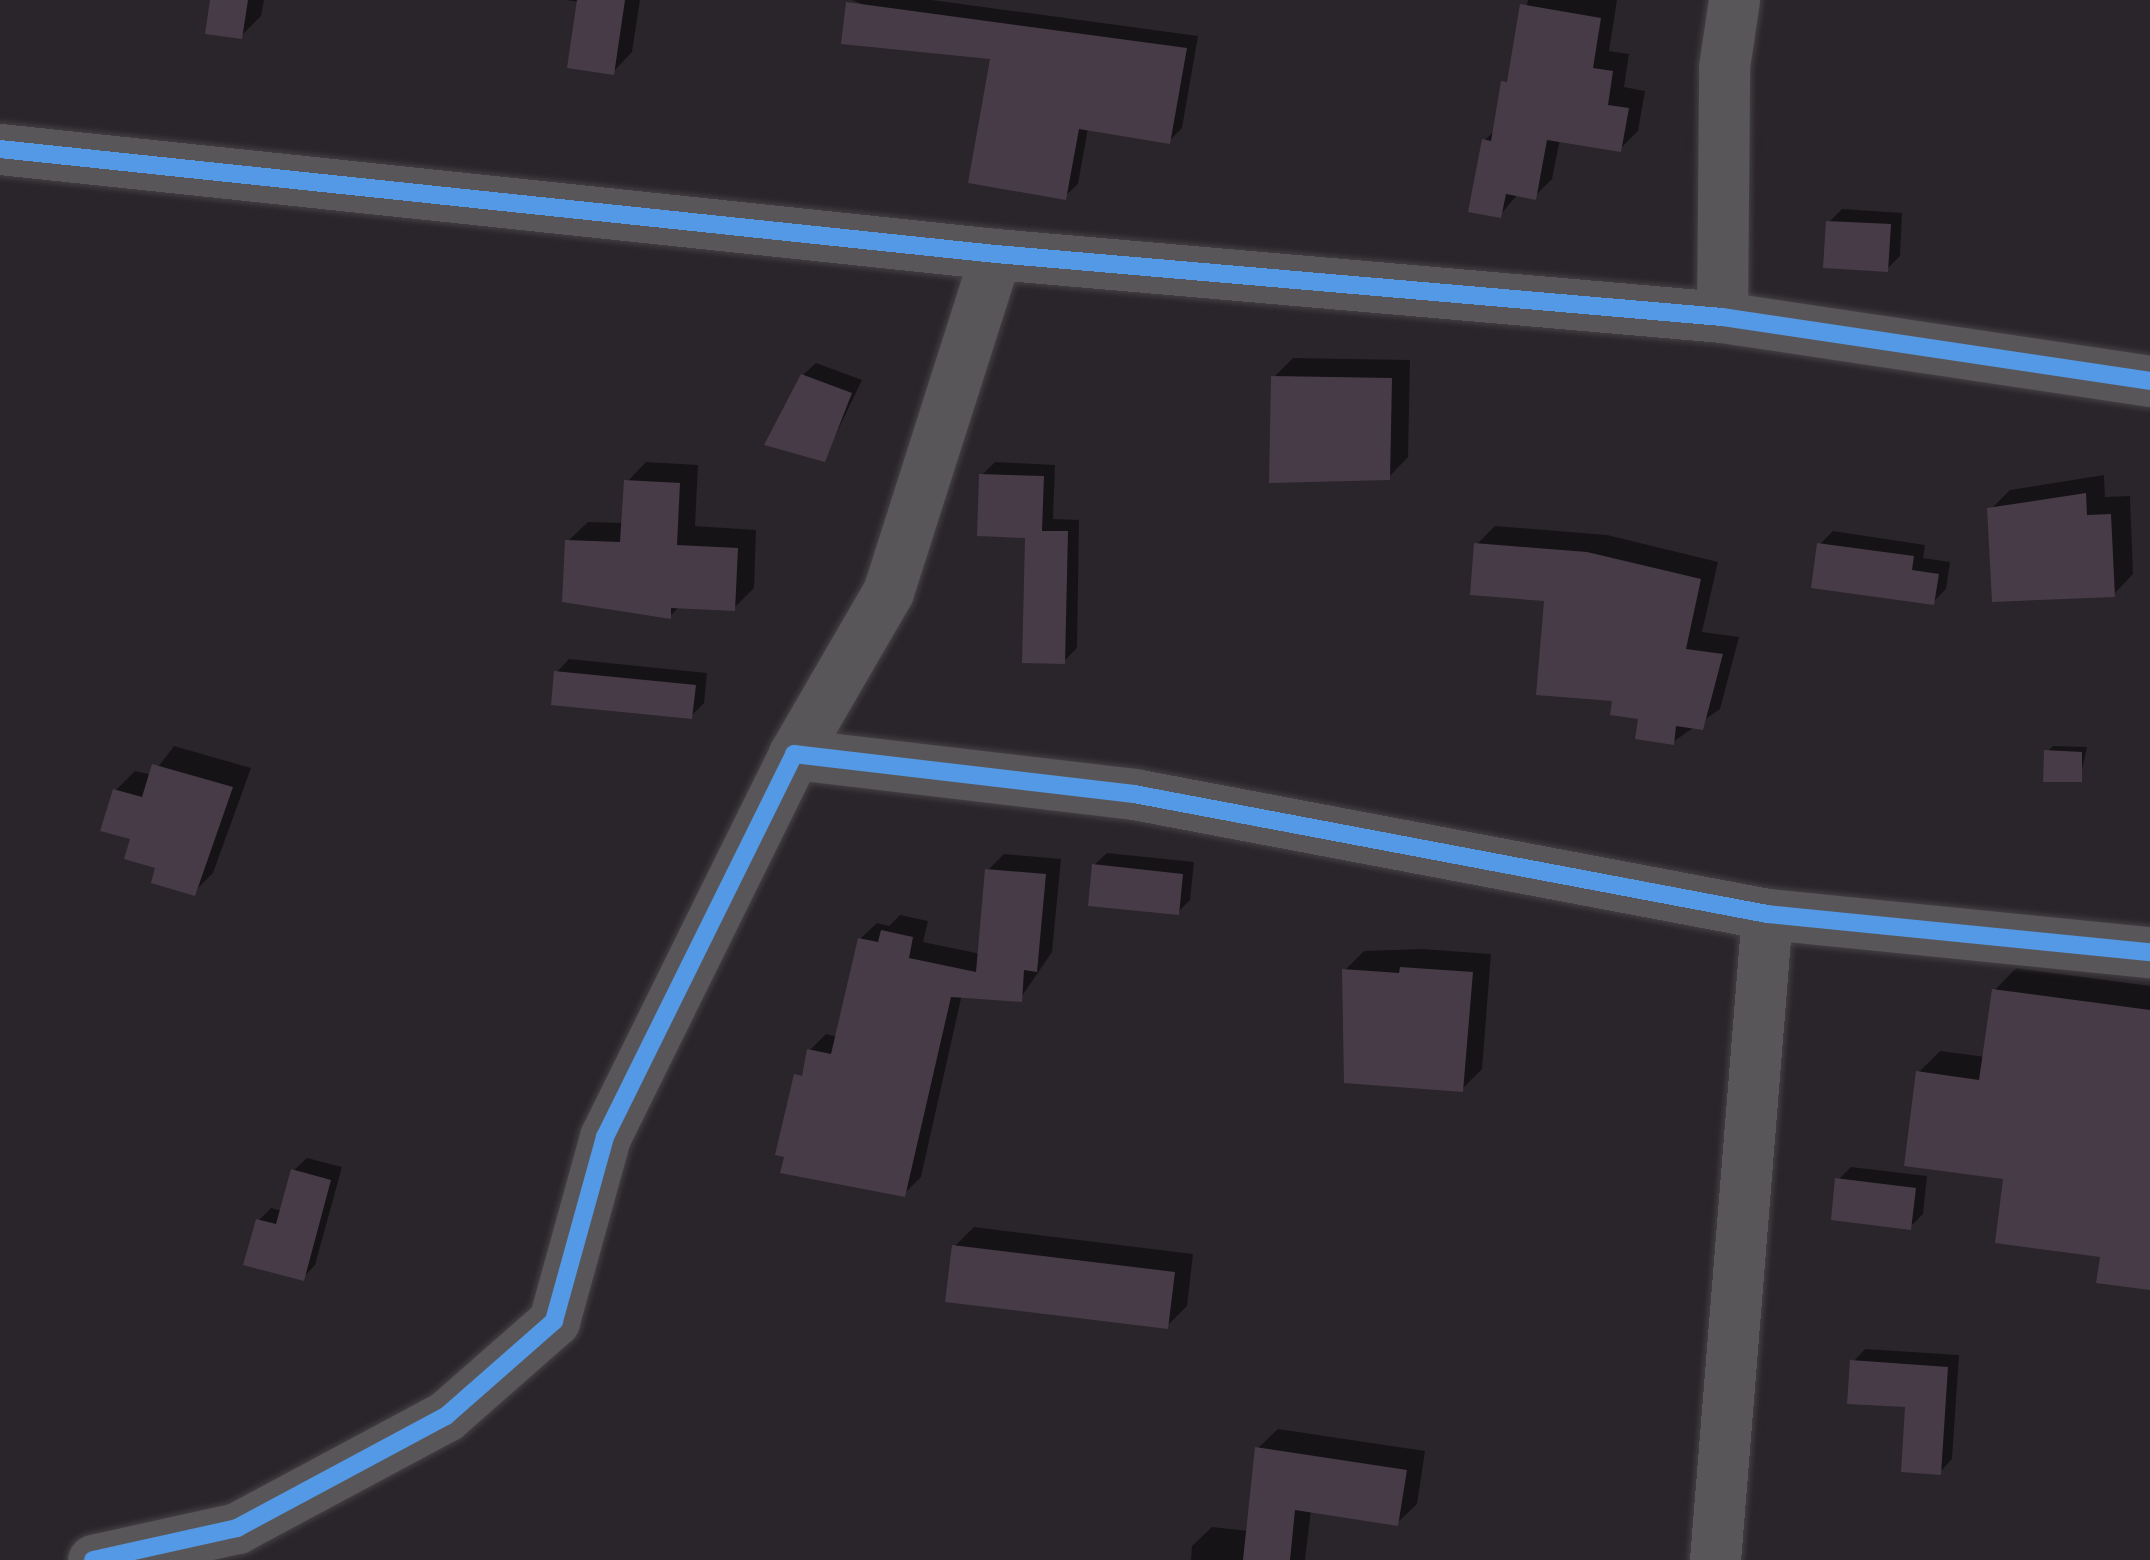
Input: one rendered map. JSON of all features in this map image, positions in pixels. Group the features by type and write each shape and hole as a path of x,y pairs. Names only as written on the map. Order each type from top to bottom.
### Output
{"street":[{"path":"1722,317 1724,67 1734,0"},
{"path":"0,149 996,254 1722,317 2150,381"},
{"path":"93,1560 237,1528 446,1416 554,1322 605,1137 794,754 888,592 996,254"},
{"path":"794,754 1134,794 1767,914 2150,952"},
{"path":"1715,1560 1767,914"}],"building":[{"path":"210,0 248,0 242,39 205,34"},
{"path":"577,0 625,0 614,75 567,68"},
{"path":"846,2 1187,48 1170,144 1079,129 1066,200 968,183 990,59 841,44"},
{"path":"1520,4 1601,18 1593,68 1613,71 1608,105 1629,108 1621,152 1547,140 1536,200 1506,194 1501,218 1468,212 1482,139 1491,141 1501,81 1507,82"},
{"path":"1826,221 1891,224 1888,272 1823,268"},
{"path":"801,374 852,393 825,462 764,445"},
{"path":"1271,376 1392,378 1390,480 1269,483"},
{"path":"979,474 1044,476 1042,531 1068,531 1065,664 1022,663 1025,538 977,536"},
{"path":"624,480 680,483 677,545 738,548 735,611 671,608 671,619 562,602 565,540 620,542"},
{"path":"2086,493 2087,515 2111,514 2115,597 1992,602 1987,508"},
{"path":"1474,543 1587,552 1701,579 1686,649 1723,654 1703,730 1676,726 1674,745 1635,739 1638,719 1610,715 1612,701 1536,695 1544,601 1470,595"},
{"path":"1817,543 1914,556 1912,570 1939,574 1934,605 1811,588"},
{"path":"554,671 696,685 692,719 551,705"},
{"path":"2044,750 2082,752 2082,782 2043,782"},
{"path":"152,764 233,787 195,896 151,883 155,868 124,859 130,839 100,831 113,789 142,797"},
{"path":"1092,864 1183,874 1179,915 1088,906"},
{"path":"985,869 1046,874 1037,972 1024,970 1022,1002 951,997 905,1197 780,1173 784,1157 775,1155 794,1074 802,1076 807,1049 831,1054 858,938 878,942 881,930 913,937 909,958 976,972"},
{"path":"1400,967 1473,972 1463,1092 1344,1083 1342,969 1399,973"},
{"path":"1992,989 2150,1010 2150,1290 2096,1283 2100,1257 1995,1243 2003,1179 1904,1166 1916,1071 1979,1080"},
{"path":"291,1169 331,1180 304,1281 243,1265 256,1219 276,1224"},
{"path":"1835,1178 1916,1188 1911,1230 1831,1220"},
{"path":"952,1245 1175,1272 1168,1329 945,1302"},
{"path":"1850,1360 1948,1367 1941,1475 1901,1472 1905,1407 1847,1404"},
{"path":"1255,1447 1407,1470 1398,1526 1295,1510 1290,1560 1243,1560"}],"cycle path":[{"path":"0,149 996,254 1722,317 2150,381"},
{"path":"93,1560 237,1528 446,1416 554,1321 605,1137 794,754 1134,794 1767,914 2150,952"}]}
